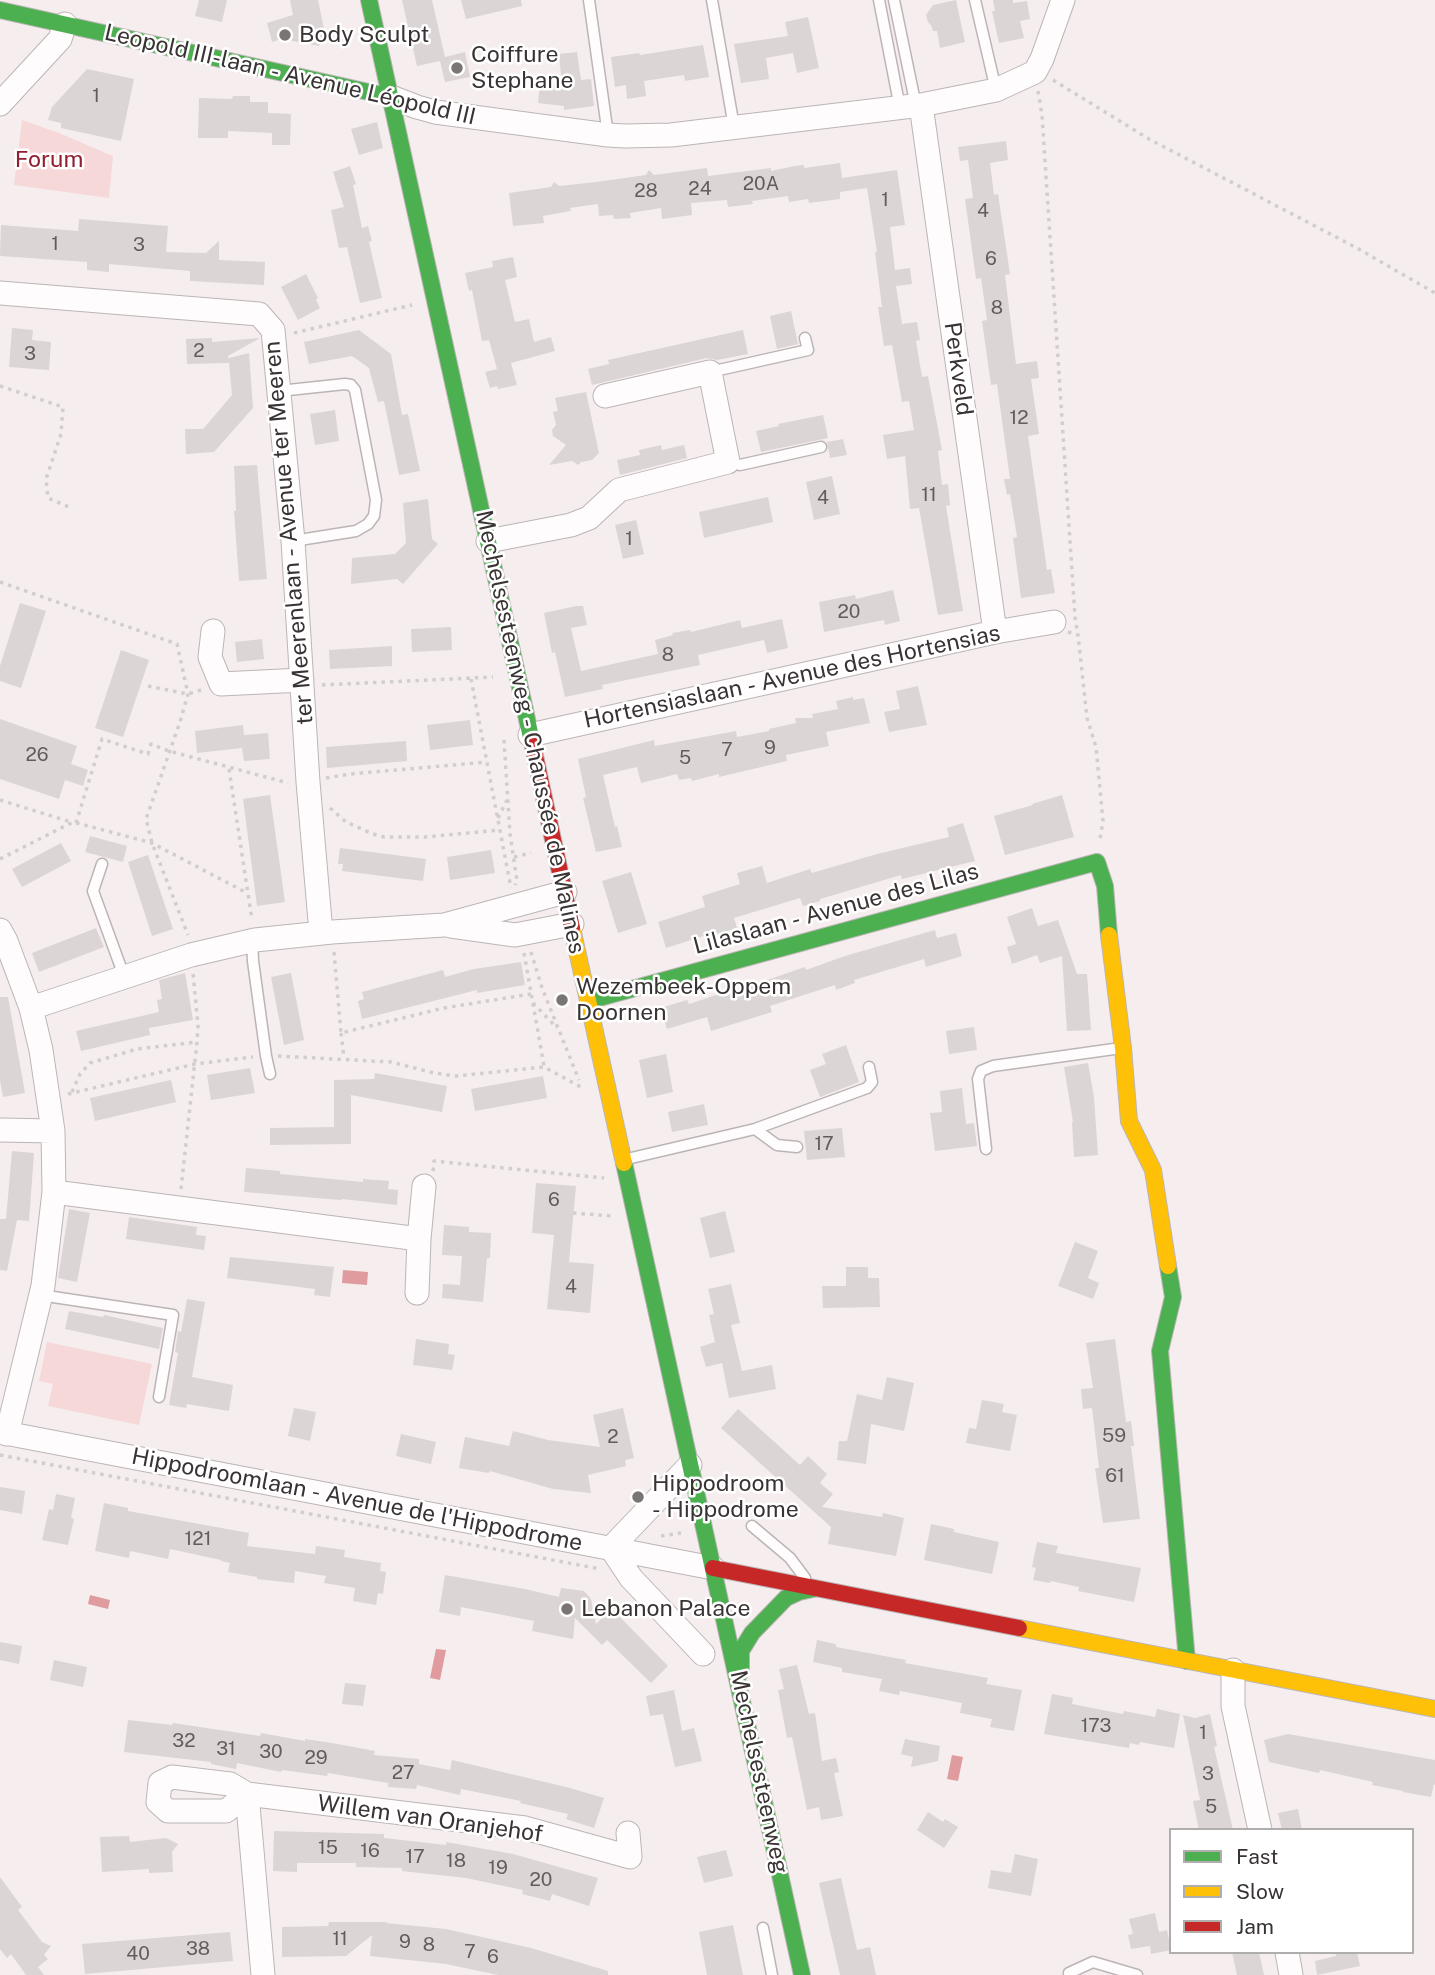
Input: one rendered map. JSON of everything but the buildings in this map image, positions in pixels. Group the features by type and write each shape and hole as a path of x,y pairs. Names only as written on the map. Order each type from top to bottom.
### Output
{"main road":[{"name":"Mechelsesteenweg - Chaussée de Malines","path":"369,0 713,1568"},
{"name":"Leopold III-laan - Avenue Léopold III","path":"0,10 391,97"},
{"name":"Lilaslaan - Avenue des Lilas","path":"588,1000 1097,862"},
{"path":"1097,862 1105,886 1129,1121 1153,1170 1173,1297 1160,1351 1187,1661"},
{"path":"713,1568 1435,1709"},
{"name":"Mechelsesteenweg","path":"713,1568 803,1975"},
{"path":"742,1694 740,1660 741,1651 748,1639 781,1602 793,1594 813,1589"}],"street":[{"path":"1035,72 1063,0"},
{"path":"0,104 60,39 65,24"},
{"name":"Leopold III-laan - Avenue Léopold III","path":"391,97 435,112 608,135 671,135 913,106 996,90 1035,72"},
{"name":"Perkveld","path":"913,106 995,632"},
{"name":"ter Meerenlaan - Avenue ter Meeren","path":"0,293 259,314 273,330 293,541 308,782 327,933"},
{"path":"488,541 571,525 589,518 619,490 728,462 710,372 605,396"},
{"name":"Hortensiaslaan - Avenue des Hortensias","path":"530,735 995,632 1054,622"},
{"path":"213,631 210,657 221,684 302,683"},
{"path":"31,1008 191,955 254,940 444,925 565,892"},
{"path":"444,925 515,935 572,924"},
{"path":"0,930 31,1008 41,1051 53,1131 54,1192 40,1295 2,1440"},
{"path":"0,1129 53,1131"},
{"path":"416,1293 424,1186"},
{"path":"54,1192 419,1239"},
{"name":"Hippodroomlaan - Avenue de l'Hippodrome","path":"2,1440 609,1559 713,1568"},
{"path":"690,1465 646,1529 609,1559 631,1578 703,1654"},
{"path":"1233,1670 1233,1706 1260,1828"},
{"name":"Willem van Oranjehof","path":"263,1975 247,1794 525,1828 629,1857 628,1833"},
{"path":"1287,1954 1292,1975"}],"lane":[{"path":"589,0 608,135"},
{"path":"712,0 734,127"},
{"path":"879,0 913,106"},
{"path":"894,0 913,106"},
{"path":"975,0 996,90"},
{"path":"710,372 808,350 804,338"},
{"path":"279,391 351,385 355,390 376,500 374,516 368,524 356,531 293,541"},
{"path":"728,462 740,464 821,447"},
{"path":"102,863 93,891 124,976"},
{"path":"254,940 266,1056 271,1074"},
{"path":"986,1149 978,1079 981,1071 993,1066 1123,1048"},
{"path":"623,1160 755,1129 867,1088 872,1082 869,1067"},
{"path":"755,1129 776,1145 797,1147"},
{"path":"40,1295 173,1315 159,1397"},
{"path":"752,1526 790,1558 813,1589"},
{"path":"763,1928 772,1975"},
{"path":"1069,1975 1093,1962 1137,1975"}],"path":[{"path":"1035,72 1063,85 1149,139 1355,247 1435,293"},
{"path":"1035,72 1042,115 1075,617 1087,718 1096,747 1102,821 1097,862"},
{"path":"274,337 435,300"},
{"path":"0,386 63,407 61,435 46,480 48,498 69,507"},
{"path":"0,582 177,643 180,653 188,694 146,819 152,843 187,933 198,1024 179,1208"},
{"path":"1054,622 1060,628 1078,635"},
{"path":"302,683 500,677"},
{"path":"471,678 512,890 517,881 503,731"},
{"path":"148,685 188,694 221,684"},
{"path":"0,859 74,823 102,739 148,754 151,744 284,783 308,782 349,774 487,762"},
{"path":"229,768 254,940"},
{"path":"308,782 325,803 346,822 384,837 407,838 500,830"},
{"path":"498,818 508,799"},
{"path":"0,800 152,843 247,893"},
{"path":"514,857 531,853"},
{"path":"327,933 344,1058"},
{"path":"523,944 544,1067"},
{"path":"49,1099 195,1064 266,1056 400,1063 456,1076 544,1067 582,1087 542,988 531,950"},
{"path":"341,1033 444,1008 531,994"},
{"path":"532,1002 558,1030"},
{"path":"72,1092 80,1074 90,1063 137,1049 197,1042"},
{"path":"424,1186 432,1184 434,1161 627,1180"},
{"path":"573,1213 635,1217"},
{"path":"2,1440 609,1559"},
{"path":"646,1529 691,1531"}],"green space":[{"name":"Forum","path":"22,120 113,156 109,198 14,185"},
{"path":"47,1342 152,1364 139,1425 48,1406 53,1384 39,1381"}],"shaded area":[{"path":"343,1270 368,1272 367,1285 342,1283"},
{"path":"90,1595 110,1600 108,1609 88,1604"},
{"path":"436,1649 446,1650 440,1680 430,1678"},
{"path":"952,1755 963,1757 958,1781 947,1779"}],"traffic: fast":[{"path":"369,0 532,742"},
{"path":"0,10 391,97"},
{"path":"588,1001 1097,862 1105,886 1109,935"},
{"path":"624,1163 802,1975"},
{"path":"1168,1266 1173,1297 1160,1351 1187,1661"},
{"path":"741,1672 741,1651 752,1633 786,1598 813,1589"}],"traffic: slow":[{"path":"572,928 624,1163"},
{"path":"1109,935 1129,1121 1153,1170 1168,1266"},
{"path":"1019,1628 1435,1709"}],"traffic: jam":[{"path":"532,742 572,928"},
{"path":"713,1568 1019,1628"}],"place":[{"name":"Body Sculpt","path":"285,35"},
{"name":"Coiffure Stephane","path":"457,68"},
{"name":"Wezembeek-Oppem Doornen","path":"562,1000"},
{"name":"Hippodroom - Hippodrome","path":"638,1497"},
{"name":"Lebanon Palace","path":"567,1609"}]}
